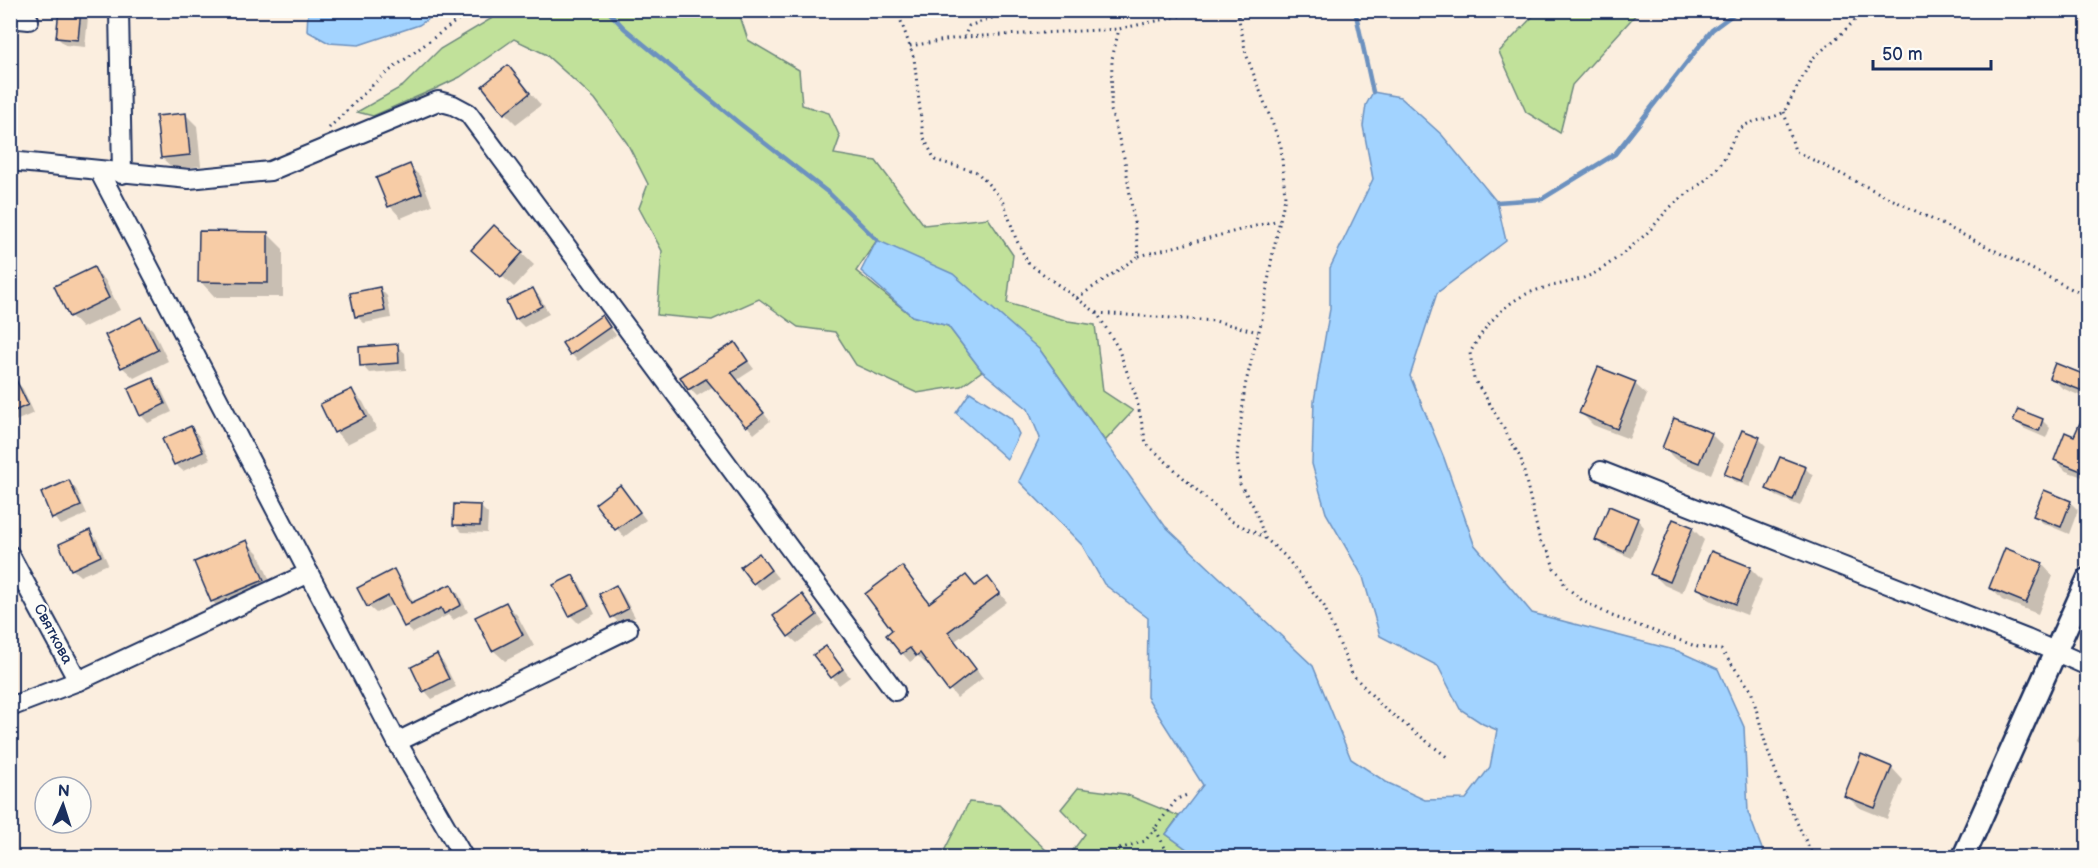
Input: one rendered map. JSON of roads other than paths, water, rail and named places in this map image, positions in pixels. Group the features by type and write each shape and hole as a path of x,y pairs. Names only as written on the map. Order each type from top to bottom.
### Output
{"street":[{"path":"119,10 122,174"},
{"path":"10,18 29,20"},
{"path":"10,161 189,179 270,171 438,101 453,105 468,113 895,691"},
{"path":"99,171 397,742 464,858"},
{"path":"1601,471 2088,666"},
{"name":"Святкова","path":"10,555 78,681"},
{"path":"10,707 78,681 309,573"},
{"path":"1963,858 2088,579"},
{"path":"397,742 628,630"}],"water":[{"path":"308,10 440,11 419,25 359,45 329,43 307,31"},
{"path":"1373,92 1400,97 1442,135 1497,202 1506,241 1437,293 1410,376 1444,458 1474,544 1532,613 1678,651 1718,669 1744,727 1748,812 1765,857 1198,857 1166,834 1203,785 1147,697 1148,618 1104,584 1082,545 1019,481 1040,438 1028,409 982,371 948,326 912,316 861,271 877,240 953,274 1040,350 1165,526 1313,666 1351,759 1386,782 1425,800 1466,799 1490,767 1497,730 1460,709 1438,666 1380,636 1363,577 1326,513 1312,464 1314,401 1330,309 1330,268 1373,179 1363,126 1366,105"},
{"path":"970,392 1011,418 1019,434 1007,459 956,413"}],"waterway":[{"path":"607,10 624,28 739,123 830,194 877,240"},
{"path":"1355,10 1373,92"},
{"path":"1497,202 1542,199 1615,154 1712,30 1739,10"}]}
